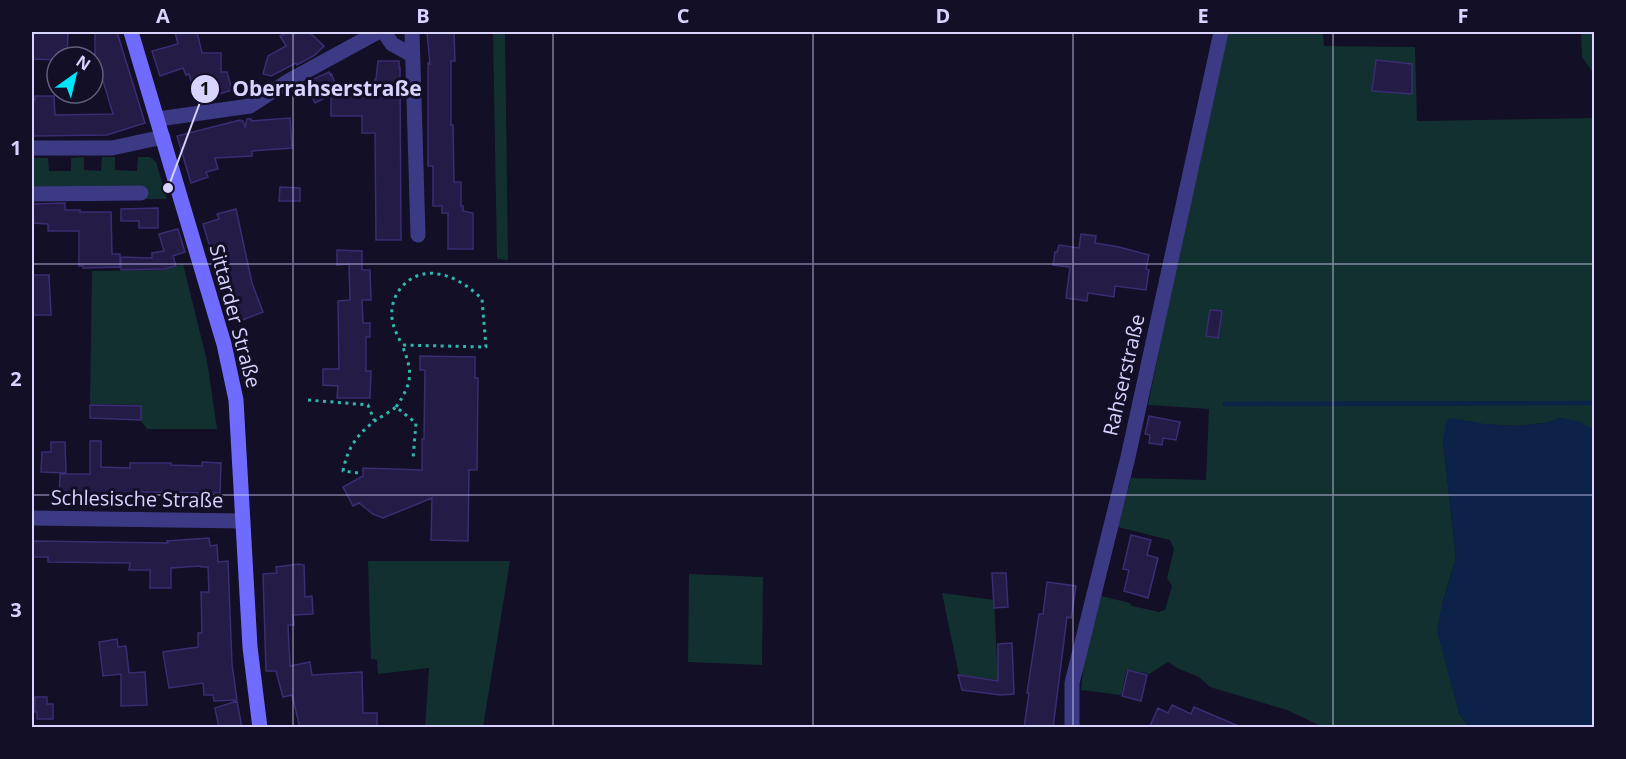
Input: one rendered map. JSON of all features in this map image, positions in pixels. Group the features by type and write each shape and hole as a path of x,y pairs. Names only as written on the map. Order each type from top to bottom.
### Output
{"street":[{"name":"Sittarder Straße","path":"131,32 159,119 224,344 236,400 250,647 260,728"},
{"path":"159,119 250,106 290,80 378,32"},
{"path":"384,32 392,44 412,55"},
{"path":"412,32 418,235"},
{"name":"Rahserstraße","path":"1072,728 1072,683 1130,446 1221,32"},
{"path":"32,148 112,148 163,137"},
{"path":"32,194 141,193"},
{"name":"Schlesische Straße","path":"32,518 243,521"}],"path":[{"path":"358,473 343,471 346,455 358,436 375,421 396,408 408,385 409,363 394,329 391,310 398,290 410,279 420,274 438,274 471,288 482,299 486,347 402,345"},
{"path":"308,400 368,405 375,421"},
{"path":"396,408 416,423 413,459"}],"green space":[{"path":"493,32 505,32 508,260 497,259"},
{"path":"1228,32 1323,32 1324,46 1415,47 1417,121 1594,118 1594,432 1591,428 1561,418 1545,423 1515,426 1485,424 1443,440 1456,558 1442,604 1459,714 1469,727 1323,727 1287,710 1210,687 1199,677 1168,662 1149,674 1127,669 1121,695 1081,690 1084,660 1101,596 1159,612 1165,610 1172,586 1167,578 1174,549 1170,540 1118,527 1131,478 1206,480 1209,409 1148,405"},
{"path":"1581,32 1594,32 1594,74 1582,57"},
{"path":"84,157 84,170 101,171 102,157 115,157 115,170 137,171 138,157 150,157 156,162 167,199 32,189 34,158 48,158 49,171 71,171 71,158"},
{"path":"183,264 207,361 217,429 147,429 141,421 141,405 90,404 92,271 164,270"},
{"path":"368,561 510,561 483,727 425,727 429,668 378,674 377,660 371,659"},
{"path":"689,574 763,577 762,665 688,662"},
{"path":"942,593 994,600 998,680 959,675"}],"water":[{"path":"1450,418 1515,426 1545,423 1561,418 1578,421 1594,432 1594,727 1469,727 1459,714 1437,631 1442,604 1456,558 1443,440 1446,422"}],"building":[{"path":"32,32 68,32 67,45 45,45 45,60 32,59"},
{"path":"95,32 117,32 145,123 107,135 32,136 32,100 35,100 35,96 45,96 45,105 54,105 55,115 113,114 105,87 105,45 95,45"},
{"path":"175,32 197,32 202,53 221,53 221,72 227,72 232,90 197,101 189,74 186,75 183,68 160,76 152,51 178,44"},
{"path":"288,32 309,32 324,46 315,55 297,65 296,63 271,76 263,74 268,56 286,46 280,36"},
{"path":"427,32 454,32 455,61 451,61 451,125 453,125 454,182 461,182 463,211 473,213 473,249 448,249 448,213 442,213 442,206 433,206 433,166 428,166 428,63 430,64"},
{"path":"1376,60 1412,64 1412,94 1372,91"},
{"path":"378,61 399,61 400,68 401,240 376,240 375,133 362,133 362,116 331,116 331,95 315,103 305,83 329,72 341,97 375,97"},
{"path":"290,118 292,148 252,151 252,156 215,158 218,169 206,172 208,177 191,183 177,136 240,120 243,121 245,127 247,119 251,121"},
{"path":"280,187 300,188 300,201 279,201"},
{"path":"65,203 65,210 111,212 112,254 120,254 120,267 83,268 79,266 79,231 48,231 48,224 32,223 32,204"},
{"path":"158,208 158,228 139,228 139,221 121,221 121,209"},
{"path":"236,209 252,283 263,312 240,321 235,320 229,292 203,224 219,219 217,214"},
{"path":"178,229 185,252 173,256 176,266 164,269 121,270 121,257 152,258 152,253 164,251 159,234"},
{"path":"1081,234 1096,236 1095,243 1149,255 1146,290 1115,286 1114,297 1088,293 1087,301 1066,298 1070,267 1053,265 1055,252 1059,245 1079,248"},
{"path":"337,250 362,251 362,270 370,270 371,300 362,300 363,323 370,323 370,337 366,337 366,371 371,371 370,398 337,398 338,386 323,385 323,369 339,369 338,301 350,300 349,264 337,265"},
{"path":"33,275 49,275 51,315 32,315"},
{"path":"1210,310 1222,311 1218,338 1206,336"},
{"path":"420,356 475,357 475,378 478,378 477,470 469,470 468,541 431,540 432,498 383,518 373,514 359,503 353,506 343,487 363,476 363,468 422,470 425,370 420,370"},
{"path":"90,405 141,406 141,420 90,418"},
{"path":"1149,416 1180,422 1176,440 1163,438 1162,445 1149,443 1150,435 1145,434"},
{"path":"90,441 101,441 101,467 130,468 130,463 202,466 202,462 221,463 220,493 140,492 140,497 59,497 60,474 90,474"},
{"path":"51,442 65,442 66,473 41,472 42,452 51,452"},
{"path":"1131,535 1151,540 1147,555 1158,558 1148,598 1124,591 1129,570 1123,569"},
{"path":"209,538 210,546 217,545 218,562 228,561 232,664 237,700 214,701 213,695 204,695 203,683 169,688 163,652 198,647 198,633 202,633 201,592 209,592 208,567 171,568 171,588 150,588 150,570 129,570 130,563 48,562 48,557 32,557 32,541 168,543 167,541"},
{"path":"304,565 305,597 312,596 313,614 293,615 294,625 288,625 290,666 310,662 312,675 362,672 363,713 377,713 377,728 300,728 292,695 283,697 276,671 266,671 263,574 277,573 276,567"},
{"path":"992,573 1006,573 1008,607 994,608"},
{"path":"1047,582 1076,586 1071,618 1067,617 1053,728 1024,728 1039,614 1043,614"},
{"path":"117,639 118,647 126,646 129,673 145,672 147,705 121,706 121,674 103,676 99,642"},
{"path":"1012,643 1014,694 1001,695 962,690 958,675 998,681 998,644"},
{"path":"1128,670 1147,675 1141,701 1122,696"},
{"path":"35,697 47,697 47,704 53,704 53,719 37,719"},
{"path":"237,701 242,728 219,728 215,708"},
{"path":"1172,705 1191,714 1194,707 1243,728 1149,728 1158,708 1168,713"}],"waterway":[{"path":"1225,404 1594,403"}],"place":[{"name":"Oberrahserstraße","path":"168,188"}]}
